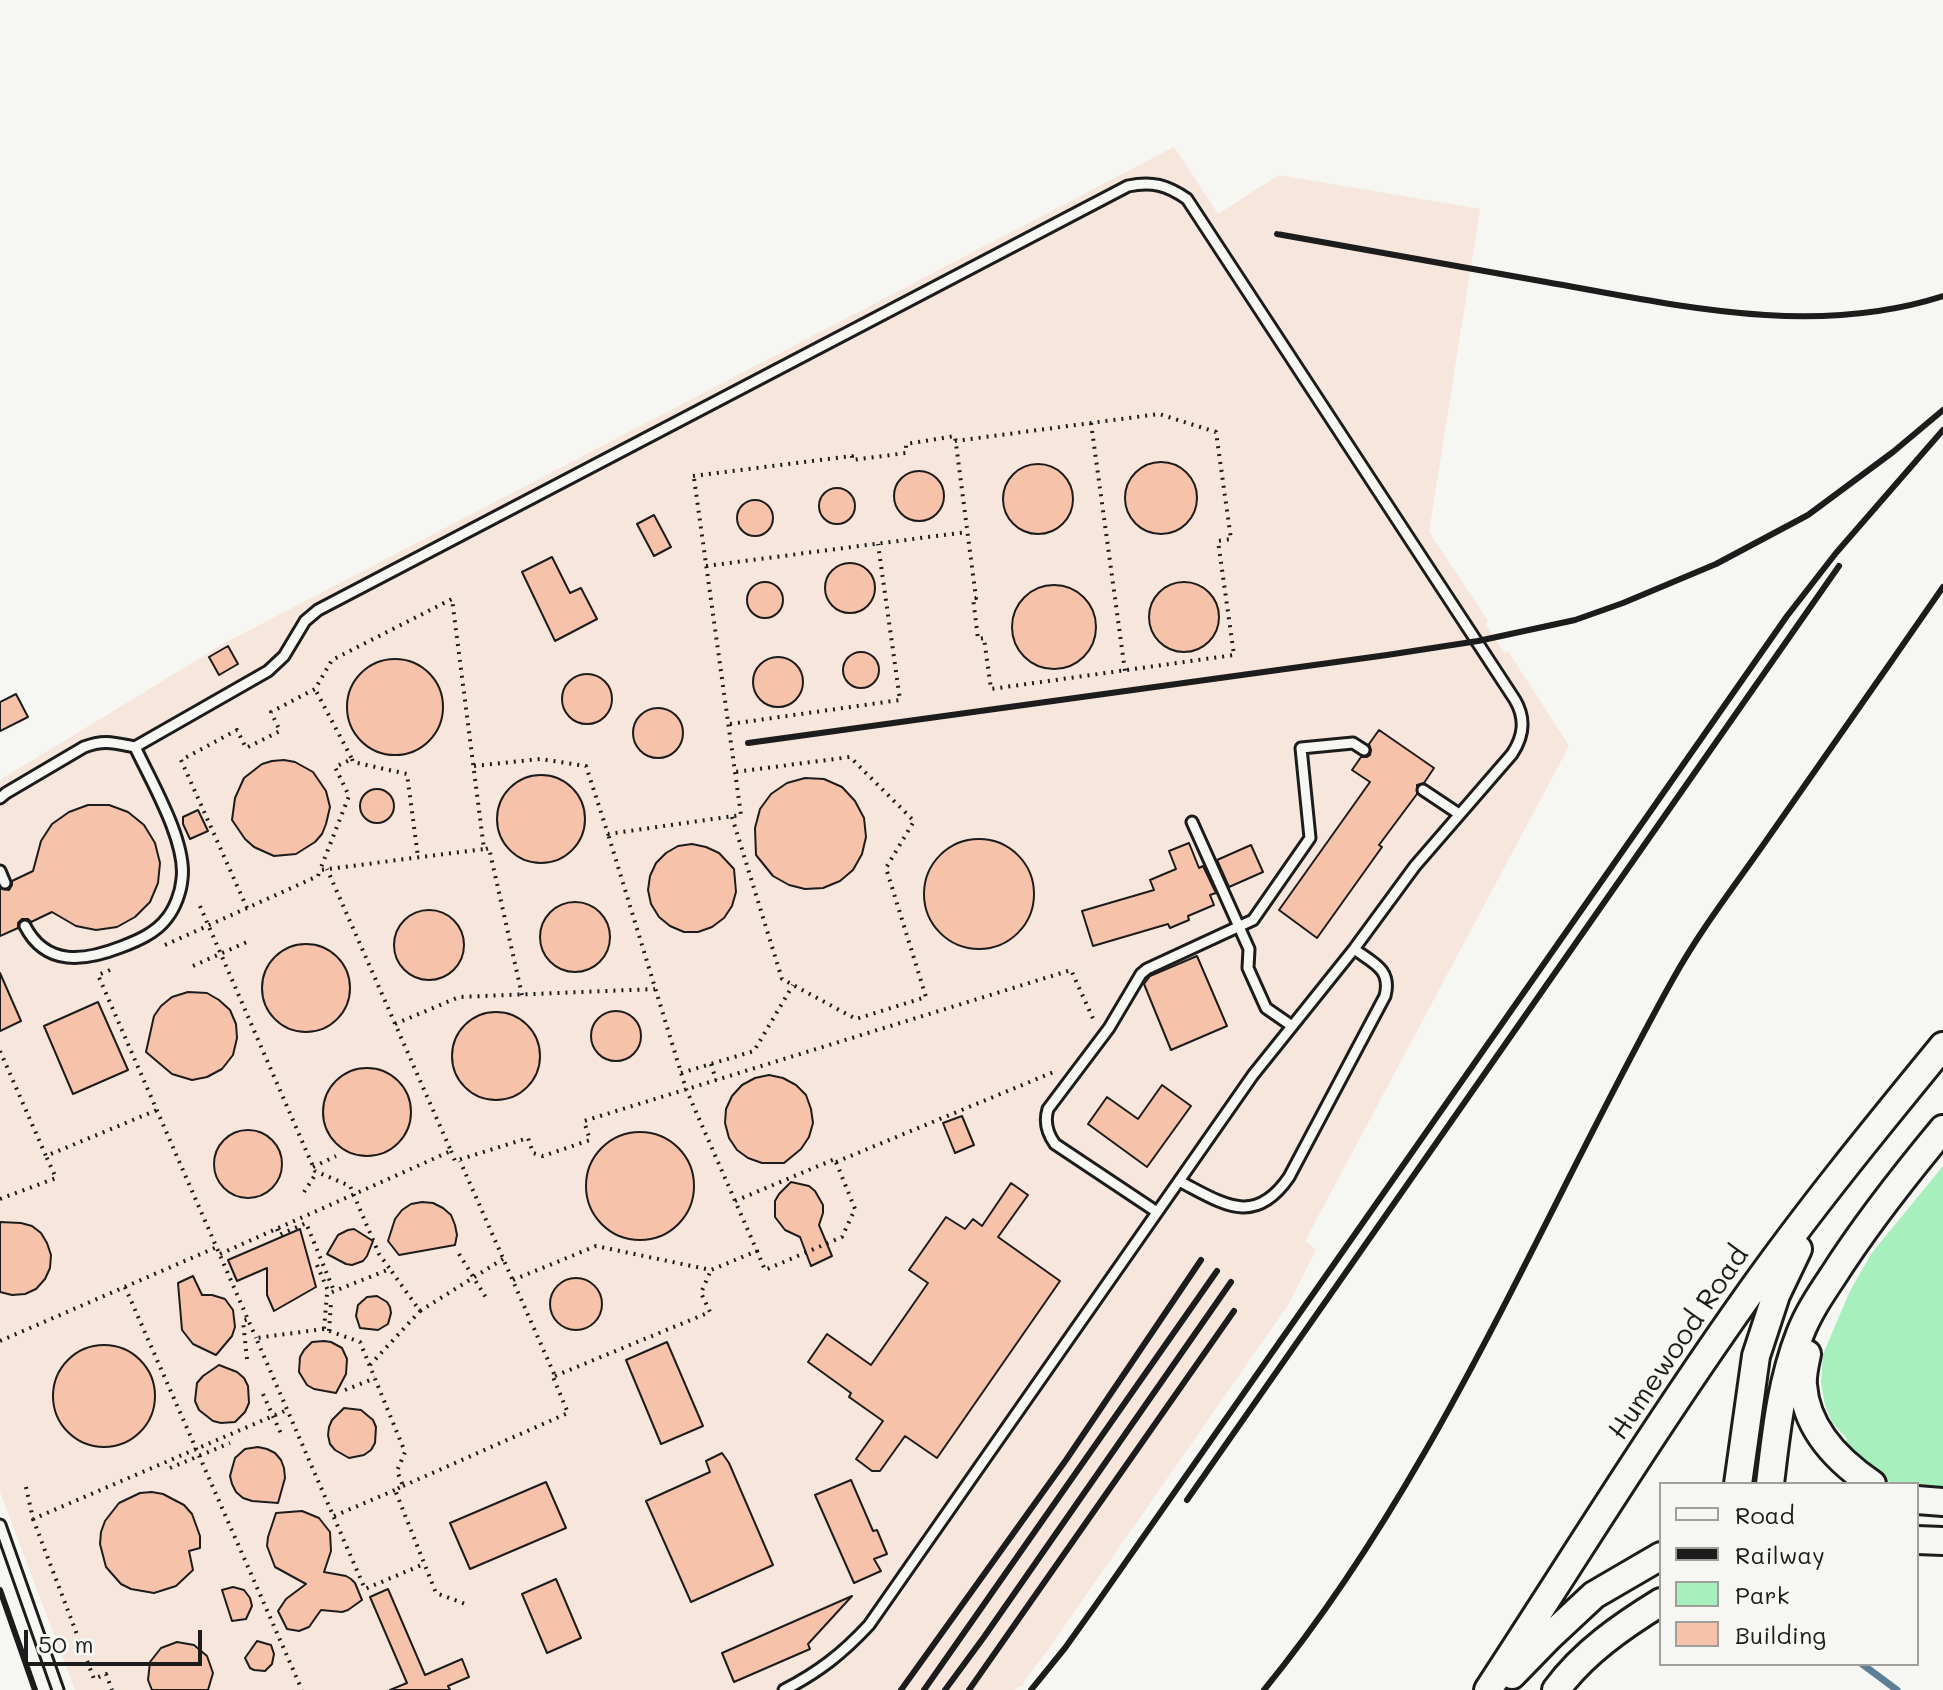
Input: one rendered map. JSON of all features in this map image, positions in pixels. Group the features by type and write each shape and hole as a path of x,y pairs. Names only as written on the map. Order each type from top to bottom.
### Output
{"main road":[{"name":"Humewood Road","path":"1488,1690 1745,1300 1840,1173 1943,1046"},
{"path":"1770,1482 1791,1359 1801,1331 1815,1303 1880,1206 1943,1129"},
{"path":"1738,1482 1751,1383 1764,1329 1789,1266 1840,1173"},
{"path":"1815,1303 1803,1383 1806,1401 1829,1447 1841,1461 1869,1482"},
{"path":"1919,1500 1943,1502"},
{"path":"1919,1540 1943,1541"},
{"path":"1500,1690 1549,1637 1594,1595 1659,1557"},
{"path":"1556,1690 1595,1647 1659,1603"}],"lane":[{"path":"0,798 97,742 135,747 268,671 284,656 305,621 318,610 1114,193 1144,182 1160,184 1187,199 1478,641 1520,709 1522,732 1512,754 1415,866 1354,949 1253,1075 869,1625 846,1651 784,1690"},
{"path":"1157,1212 1055,1144 1045,1117 1048,1109 1109,1028 1141,974 1253,920 1310,838 1301,748 1353,743 1364,750"},
{"path":"25,926 34,941 43,948 69,958 83,958 144,937 168,918 177,901 182,857 177,838 135,747"},
{"path":"1423,790 1459,814"},
{"path":"1192,822 1249,949 1248,968 1266,1008 1292,1026"},
{"path":"0,871 5,883"},
{"path":"1179,1181 1223,1203 1236,1206 1262,1204 1281,1189 1385,996 1387,978 1383,970 1354,949"},
{"path":"0,1525 58,1690"}],"path":[{"path":"608,834 741,815 694,477 852,456 852,460 906,453 906,444 955,436 955,441 976,598 973,598 978,639 984,638 991,689 1234,655 1218,541 1231,539 1216,432 1159,414 955,441"},
{"path":"1091,423 1125,671"},
{"path":"706,566 967,532"},
{"path":"729,724 900,700 878,544"},
{"path":"247,908 181,760 237,730 246,748 280,731 271,712 315,689 332,660 452,599 484,849"},
{"path":"315,689 353,762 407,774 418,857"},
{"path":"732,817 782,979 856,1019 926,997 886,868 914,821 850,757 735,772"},
{"path":"153,950 318,876 324,869 349,796 335,767 352,759"},
{"path":"474,766 540,759 586,766 686,1089 765,1270 842,1237 855,1209 835,1159 735,1201"},
{"path":"324,869 489,848 522,995"},
{"path":"324,869 455,1161 528,1138 533,1153 543,1156 590,1140 584,1121 1071,970 1096,1026"},
{"path":"200,906 315,1170 350,1186 379,1254 420,1311"},
{"path":"193,966 247,942"},
{"path":"112,969 98,975 365,1589 424,1564"},
{"path":"681,1073 754,1051 793,985"},
{"path":"395,1024 459,997 655,989"},
{"path":"0,1051 56,1178 0,1199"},
{"path":"711,1064 716,1080"},
{"path":"836,1162 1066,1066"},
{"path":"46,1156 157,1110"},
{"path":"220,1254 451,1151"},
{"path":"304,1192 315,1170 336,1156"},
{"path":"334,1516 568,1413 555,1376 460,1160"},
{"path":"277,1229 279,1235 306,1223 332,1292"},
{"path":"513,1280 596,1246 711,1270 757,1251"},
{"path":"0,1341 217,1247"},
{"path":"459,1254 488,1301"},
{"path":"370,1365 420,1311 503,1258"},
{"path":"317,1265 332,1292"},
{"path":"326,1330 327,1294 390,1269"},
{"path":"555,1376 710,1312 701,1293 711,1270"},
{"path":"125,1287 302,1690"},
{"path":"326,1330 331,1302"},
{"path":"247,1359 243,1321 248,1319"},
{"path":"256,1338 326,1330 360,1342 405,1452 397,1471 403,1486"},
{"path":"345,1390 375,1378"},
{"path":"263,1394 282,1436"},
{"path":"33,1519 287,1410"},
{"path":"170,1468 230,1443"},
{"path":"26,1487 33,1519 94,1679 106,1674 112,1690"},
{"path":"395,1490 436,1593 468,1605"}],"shaded area":[{"path":"1174,147 1218,214 1279,175 1480,209 1429,532 1488,621 1486,624 1504,653 1508,651 1569,746 1305,1241 1316,1250 1288,1305 1023,1686 1015,1690 75,1690 0,1492 0,780 225,643"}],"green space":[{"path":"1943,1166 1943,1488 1919,1486 1919,1482 1892,1482 1861,1465 1842,1447 1847,1439 1832,1422 1825,1405 1821,1383 1823,1354 1850,1291 1871,1254"}],"building":[{"path":"1161,462 1181,468 1191,478 1197,498 1191,518 1181,528 1161,534 1141,528 1131,518 1125,498 1131,478 1141,468"},
{"path":"1045,464 1067,479 1073,499 1071,513 1063,524 1052,532 1031,534 1013,524 1005,513 1003,492 1013,474 1024,466"},
{"path":"919,471 936,479 944,496 936,513 919,521 902,513 894,496 902,479"},
{"path":"837,488 850,493 855,506 850,519 837,524 824,519 819,506 824,493"},
{"path":"755,500 768,505 773,518 768,531 755,536 742,531 737,518 742,505"},
{"path":"654,515 671,547 654,556 637,524"},
{"path":"552,557 570,593 581,588 597,619 555,641 522,572"},
{"path":"850,563 867,571 875,588 867,605 850,613 833,605 825,588 833,571"},
{"path":"765,582 778,587 783,600 778,613 765,618 752,613 747,600 752,587"},
{"path":"1184,582 1209,592 1219,617 1209,642 1184,652 1159,642 1149,617 1159,592"},
{"path":"1054,585 1070,588 1084,597 1093,611 1096,627 1093,643 1084,657 1070,666 1054,669 1038,666 1024,657 1015,643 1012,627 1015,611 1024,597 1038,588"},
{"path":"228,646 238,664 219,675 209,657"},
{"path":"861,652 874,657 879,670 874,683 861,688 848,683 843,670 848,657"},
{"path":"778,657 795,665 803,682 795,699 778,707 761,699 753,682 761,665"},
{"path":"395,659 413,663 429,673 439,689 443,707 439,725 429,741 413,751 395,755 377,751 361,741 351,725 347,707 351,689 361,673 377,663"},
{"path":"587,674 604,682 612,699 604,716 587,724 570,716 562,699 570,682"},
{"path":"16,694 28,717 0,731 0,702"},
{"path":"658,708 675,716 683,733 675,750 658,758 641,750 633,733 641,716"},
{"path":"1379,730 1434,768 1424,783 1417,785 1417,794 1317,938 1279,910 1370,782 1352,770 1361,757 1370,755 1369,744"},
{"path":"284,760 313,772 326,791 330,807 322,834 315,842 296,854 274,856 254,847 232,820 235,798 244,778 262,764"},
{"path":"541,775 558,779 572,788 581,802 585,819 581,836 572,850 558,859 541,863 524,859 510,850 501,836 497,819 501,802 510,788 524,779"},
{"path":"805,778 824,779 842,787 855,801 864,818 866,837 862,854 853,870 840,881 823,888 805,889 789,885 773,876 756,855 755,828 760,809 771,794 787,783"},
{"path":"377,789 389,794 394,806 389,818 377,823 365,818 360,806 365,794"},
{"path":"88,805 109,805 128,812 144,825 155,843 160,863 158,883 150,902 135,917 117,927 96,930 76,926 52,912 31,922 22,919 18,928 0,936 0,888 9,890 12,881 33,871 41,841 52,824 69,812"},
{"path":"198,810 208,831 190,839 183,817"},
{"path":"979,839 1000,843 1018,855 1030,873 1034,894 1030,915 1018,933 1000,945 979,949 958,945 940,933 928,915 924,894 928,873 940,855 958,843"},
{"path":"1189,843 1199,868 1203,866 1216,893 1210,895 1214,905 1170,928 1168,924 1093,946 1082,911 1154,890 1150,880 1176,869 1169,851"},
{"path":"692,844 719,853 734,869 736,892 724,918 698,932 684,932 659,917 651,904 648,890 656,863 678,846"},
{"path":"1251,845 1263,872 1229,887 1217,860"},
{"path":"575,902 600,912 610,937 600,962 575,972 550,962 540,937 550,912"},
{"path":"422,910 436,910 458,925 464,945 462,958 454,970 436,980 422,980 400,965 394,952 394,938 409,916"},
{"path":"306,944 323,948 337,957 346,971 350,988 346,1005 337,1019 323,1028 306,1032 289,1028 275,1019 266,1005 262,988 266,971 275,957 289,948"},
{"path":"1197,956 1227,1026 1171,1050 1144,984 1150,976"},
{"path":"0,973 21,1021 0,1031"},
{"path":"188,992 207,993 230,1010 236,1024 237,1038 233,1055 222,1069 192,1080 172,1074 146,1052 154,1016 161,1006 172,997"},
{"path":"98,1002 128,1070 73,1094 44,1026"},
{"path":"616,1011 633,1019 641,1036 633,1053 616,1061 599,1053 591,1036 599,1019"},
{"path":"496,1012 513,1016 527,1025 536,1039 540,1056 536,1073 527,1087 513,1096 496,1100 479,1096 465,1087 456,1073 452,1056 456,1039 465,1025 479,1016"},
{"path":"367,1068 384,1072 398,1081 407,1095 411,1112 407,1129 398,1143 384,1152 367,1156 350,1152 336,1143 327,1129 323,1112 327,1095 336,1081 350,1072"},
{"path":"769,1075 796,1085 806,1095 811,1109 813,1123 809,1137 801,1149 784,1163 762,1163 748,1158 737,1150 729,1138 725,1123 726,1109 742,1085"},
{"path":"1162,1085 1191,1106 1147,1167 1088,1124 1107,1097 1138,1119"},
{"path":"962,1116 974,1145 955,1153 943,1123"},
{"path":"241,1130 255,1130 267,1135 277,1145 282,1164 277,1183 267,1193 255,1198 241,1198 229,1193 219,1183 214,1171 214,1157 219,1145 229,1135"},
{"path":"640,1132 661,1136 678,1148 690,1165 694,1186 690,1207 678,1224 661,1236 640,1240 619,1236 602,1224 590,1207 586,1186 590,1165 602,1148 619,1136"},
{"path":"791,1182 809,1186 823,1205 819,1225 832,1256 811,1266 800,1237 785,1230 775,1217 775,1201"},
{"path":"1011,1183 1028,1195 998,1237 1060,1281 937,1458 905,1436 880,1471 872,1471 856,1459 883,1421 808,1362 827,1334 871,1365 928,1283 909,1270 946,1217 965,1229 973,1219 982,1226"},
{"path":"433,1203 451,1215 457,1235 455,1245 399,1255 388,1241 395,1219 411,1204"},
{"path":"0,1222 32,1226 47,1243 51,1255 50,1268 36,1289 25,1294 0,1292"},
{"path":"300,1229 316,1287 274,1311 267,1295 267,1268 237,1281 228,1260"},
{"path":"354,1229 373,1241 363,1261 346,1264 327,1254 338,1235"},
{"path":"193,1276 202,1295 225,1299 233,1310 235,1327 232,1336 216,1355 193,1344 182,1330 178,1283"},
{"path":"576,1278 594,1286 602,1304 594,1322 576,1330 558,1322 550,1304 558,1286"},
{"path":"377,1296 390,1307 388,1324 378,1330 360,1328 356,1316 358,1305 367,1297"},
{"path":"324,1341 342,1348 347,1359 346,1374 336,1393 314,1389 307,1385 299,1372 304,1350 312,1342"},
{"path":"667,1342 703,1426 661,1444 626,1360"},
{"path":"104,1345 123,1349 140,1360 151,1377 155,1396 151,1415 140,1432 123,1443 104,1447 85,1443 68,1432 57,1415 53,1396 57,1377 68,1360 85,1349"},
{"path":"219,1365 237,1372 248,1386 249,1403 235,1422 213,1421 199,1410 195,1401 197,1383"},
{"path":"344,1408 361,1410 376,1427 375,1443 364,1455 349,1458 330,1444 329,1427"},
{"path":"258,1447 275,1453 284,1468 285,1478 278,1503 243,1498 232,1484 230,1476 235,1458 245,1449"},
{"path":"722,1453 773,1565 691,1602 646,1501 710,1472 706,1461"},
{"path":"851,1480 873,1531 877,1530 887,1554 874,1559 881,1571 854,1583 815,1495"},
{"path":"546,1482 566,1528 470,1569 450,1523"},
{"path":"152,1492 184,1505 192,1514 200,1536 200,1548 189,1551 193,1570 176,1586 154,1593 121,1584 106,1567 100,1544 105,1521 119,1503 140,1493"},
{"path":"302,1511 319,1518 330,1532 331,1551 324,1572 351,1579 362,1600 342,1612 321,1610 309,1627 299,1631 287,1629 278,1611 286,1599 306,1584 275,1567 267,1546 276,1513"},
{"path":"556,1579 581,1638 547,1653 522,1594"},
{"path":"233,1587 244,1590 250,1598 252,1606 246,1619 232,1621 222,1590"},
{"path":"388,1589 425,1675 462,1659 469,1677 448,1686 450,1690 390,1690 407,1683 370,1597"},
{"path":"852,1596 808,1644 810,1649 734,1682 722,1653"},
{"path":"257,1641 271,1645 274,1654 272,1664 265,1671 250,1668 245,1658"},
{"path":"177,1642 194,1645 207,1656 213,1673 208,1690 152,1690 148,1680 150,1662 161,1648"}],"waterway":[{"path":"1865,1666 1897,1690"}],"railway":[{"path":"1277,234 1645,300 1744,313 1844,315 1894,308 1943,296"},
{"path":"748,743 1387,655 1478,641 1575,620 1716,564 1808,515 1893,452 1943,410"},
{"path":"1031,1690 1095,1606 1787,616 1836,553 1943,430"},
{"path":"1187,1500 1839,566"},
{"path":"1264,1690 1326,1608 1383,1523 1435,1434 1624,1069 1684,961 1943,587"},
{"path":"901,1690 1066,1460 1201,1260"},
{"path":"924,1690 1217,1271"},
{"path":"945,1690 1231,1282"},
{"path":"969,1690 1234,1311"},
{"path":"0,1590 35,1690"}]}
